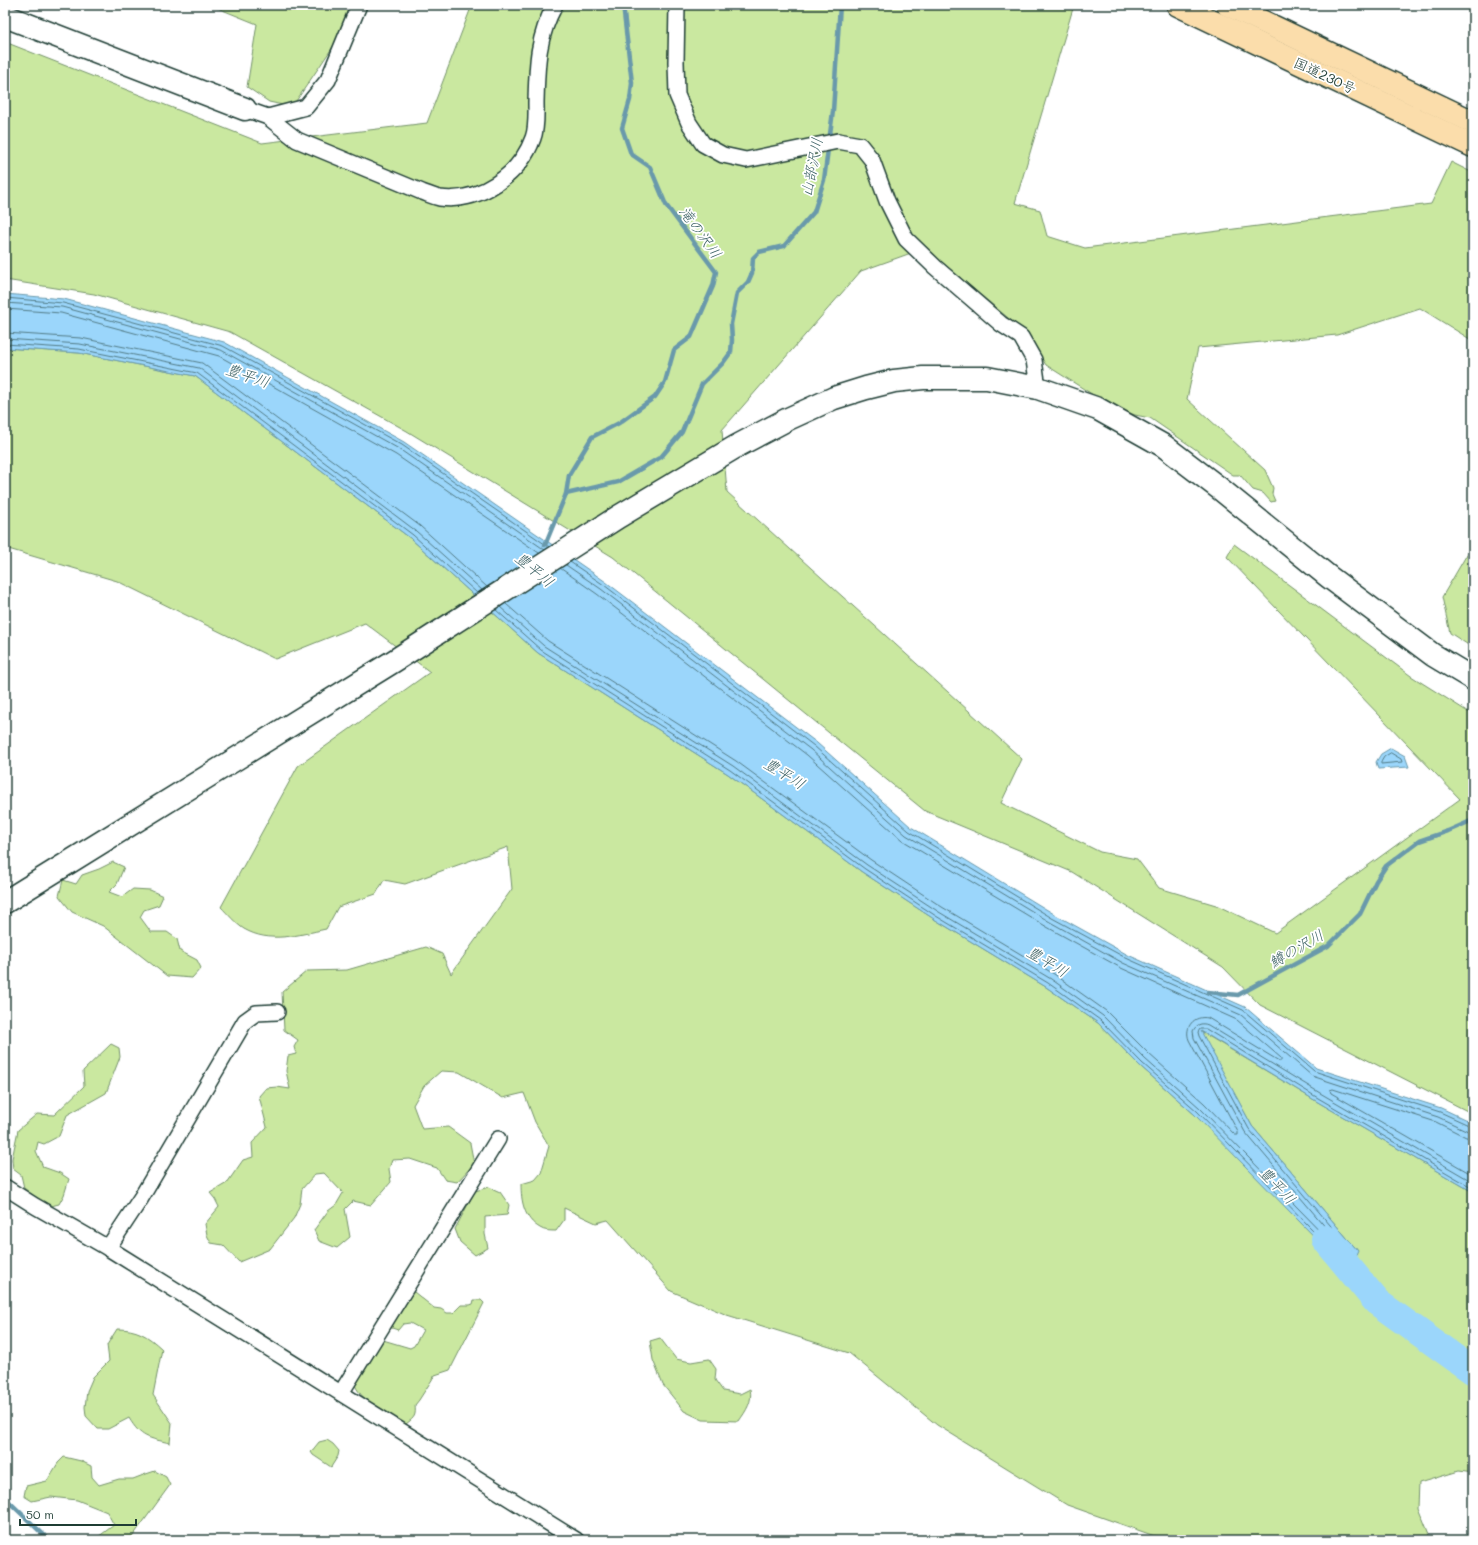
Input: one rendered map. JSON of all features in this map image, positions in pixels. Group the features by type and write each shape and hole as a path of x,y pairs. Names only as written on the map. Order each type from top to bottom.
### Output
{"highway":[{"name":"国道230号","path":"1178,5 1473,146"},
{"name":"国道230号","path":"1228,5 1473,122"}],"street":[{"path":"268,117 306,107 328,80 359,5"},
{"path":"5,16 245,110 268,117 297,140 422,192 440,198 461,198 487,189 508,175 521,161 534,138 540,44 545,24 555,5"},
{"path":"677,5 677,95 689,123 703,144 723,155 746,160 832,143 860,145 872,160 887,201 906,239 935,267 1001,324 1021,337 1034,360 1038,388"},
{"path":"5,902 222,766 394,661 618,518 737,446 788,419 834,398 894,381 923,378 987,378 1038,388 1098,408 1164,446 1219,488 1329,578 1434,655 1473,679"},
{"path":"108,1248 141,1198 245,1021 256,1013 277,1012"},
{"path":"341,1393 498,1138"},
{"path":"5,1187 108,1248 576,1540"}],"green space":[{"path":"210,5 358,5 351,20 292,107 269,102 247,87 257,24"},
{"path":"472,5 1074,5 1015,203 1040,210 1047,236 1085,248 1431,204 1451,162 1473,173 1473,341 1420,308 1337,335 1198,348 1187,399 1265,470 1273,488 1272,494 1275,501 1271,502 1263,493 1253,490 1240,475 1233,475 1150,418 1135,415 1109,405 1046,365 1026,333 925,248 861,271 722,430 727,492 1022,759 1001,803 1100,852 1137,859 1159,888 1216,905 1275,933 1460,799 1227,557 1234,544 1411,676 1473,715 1473,1114 1260,1005 1223,967 1072,872 925,811 613,557 407,431 230,332 94,294 5,280 5,42 262,143 427,123"},
{"path":"5,348 79,353 195,376 410,538 538,653 728,774 862,872 934,919 1046,987 1098,1023 1139,1065 1194,1114 1358,1251 1252,1126 1200,1031 1316,1101 1473,1192 1473,1473 1459,1471 1419,1483 1418,1508 1431,1540 1166,1540 1067,1505 937,1425 849,1353 727,1315 671,1291 608,1220 596,1223 564,1208 564,1220 556,1231 548,1231 540,1228 530,1220 524,1209 521,1184 535,1180 541,1173 549,1146 535,1122 524,1093 503,1098 459,1072 441,1071 424,1086 413,1105 422,1129 448,1127 470,1143 474,1164 457,1182 445,1180 437,1168 410,1159 392,1160 389,1169 391,1182 371,1205 353,1201 345,1209 350,1237 337,1248 319,1241 314,1230 328,1211 336,1205 343,1193 324,1173 315,1174 302,1189 300,1204 294,1218 270,1249 239,1262 223,1245 211,1243 207,1235 205,1224 219,1207 210,1193 227,1183 243,1160 253,1157 252,1143 267,1127 259,1096 266,1088 277,1087 290,1089 286,1071 288,1056 296,1054 294,1047 298,1040 284,1030 282,992 307,971 347,970 426,947 442,954 451,974 512,889 508,847 405,884 384,880 376,894 338,907 326,929 295,936 274,937 254,934 235,922 221,907 298,766 430,672 365,623 275,659 117,581 5,548"},
{"path":"1473,544 1473,648 1450,633 1442,597"},
{"path":"113,862 124,867 117,884 109,892 122,897 133,889 150,890 163,896 159,905 144,910 140,917 151,932 167,932 177,939 180,951 197,960 201,968 192,978 167,976 103,926 72,912 59,896 63,880 76,884 82,875"},
{"path":"111,1044 119,1048 120,1057 106,1093 67,1115 59,1136 44,1144 38,1142 36,1151 43,1167 60,1173 69,1179 64,1195 59,1204 47,1207 24,1188 21,1175 13,1169 12,1159 18,1130 37,1114 54,1115 84,1086 83,1071"},
{"path":"489,1187 500,1192 509,1205 507,1215 485,1217 485,1234 488,1248 475,1255 460,1242 455,1229 475,1191"},
{"path":"409,1291 414,1292 434,1308 441,1309 447,1313 453,1313 461,1305 473,1304 474,1300 481,1300 484,1303 450,1370 435,1375 415,1405 414,1416 406,1424 384,1413 370,1403 355,1385 366,1367 367,1355 383,1340 410,1348 414,1346 423,1330 410,1323 403,1324 398,1330 389,1327"},
{"path":"117,1329 130,1330 141,1334 162,1349 153,1395 172,1423 170,1443 156,1440 141,1433 133,1425 129,1418 108,1429 98,1429 86,1416 85,1407 87,1391 93,1377 109,1361 107,1345"},
{"path":"660,1338 676,1359 691,1362 709,1359 716,1369 715,1380 723,1391 740,1394 750,1389 750,1402 739,1421 703,1420 684,1411 663,1385 653,1360 650,1341"},
{"path":"327,1440 339,1451 338,1456 331,1467 311,1452 319,1442"},
{"path":"64,1457 81,1461 91,1466 92,1477 99,1485 119,1479 133,1479 155,1471 166,1477 170,1485 130,1540 100,1540 98,1537 114,1525 107,1512 77,1500 51,1497 32,1501 24,1496 26,1486 47,1481 58,1463"}],"water":[{"path":"5,294 64,299 224,342 404,442 606,582 817,743 911,827 1054,914 1128,955 1245,1007 1316,1068 1441,1108 1473,1123 1473,1192 1316,1101 1201,1031 1252,1126 1358,1251 1349,1272 1194,1114 1139,1065 1098,1023 1046,987 934,919 862,872 728,774 538,653 410,538 195,376 79,353 5,348"},
{"path":"1391,748 1405,756 1409,767 1378,769 1376,762 1381,754"}],"waterway":[{"name":"滝の沢川","path":"545,545 566,494 569,475 592,437 619,423 655,397 665,382 674,350 691,337 713,286 716,272 666,205 650,167 631,154 622,128 630,100 632,83 623,5"},
{"name":"山部沢川","path":"566,494 618,482 661,457 682,432 702,384 723,363 731,352 731,324 737,293 748,282 752,273 753,258 759,252 784,246 814,212 824,180 833,111 840,5"},
{"name":"鱒の沢川","path":"1208,992 1238,995 1328,946 1360,914 1376,881 1386,866 1419,841 1473,820"},
{"name":"豊平川","path":"1325,1239 1377,1302 1473,1371"},
{"path":"5,1498 49,1540"}]}
